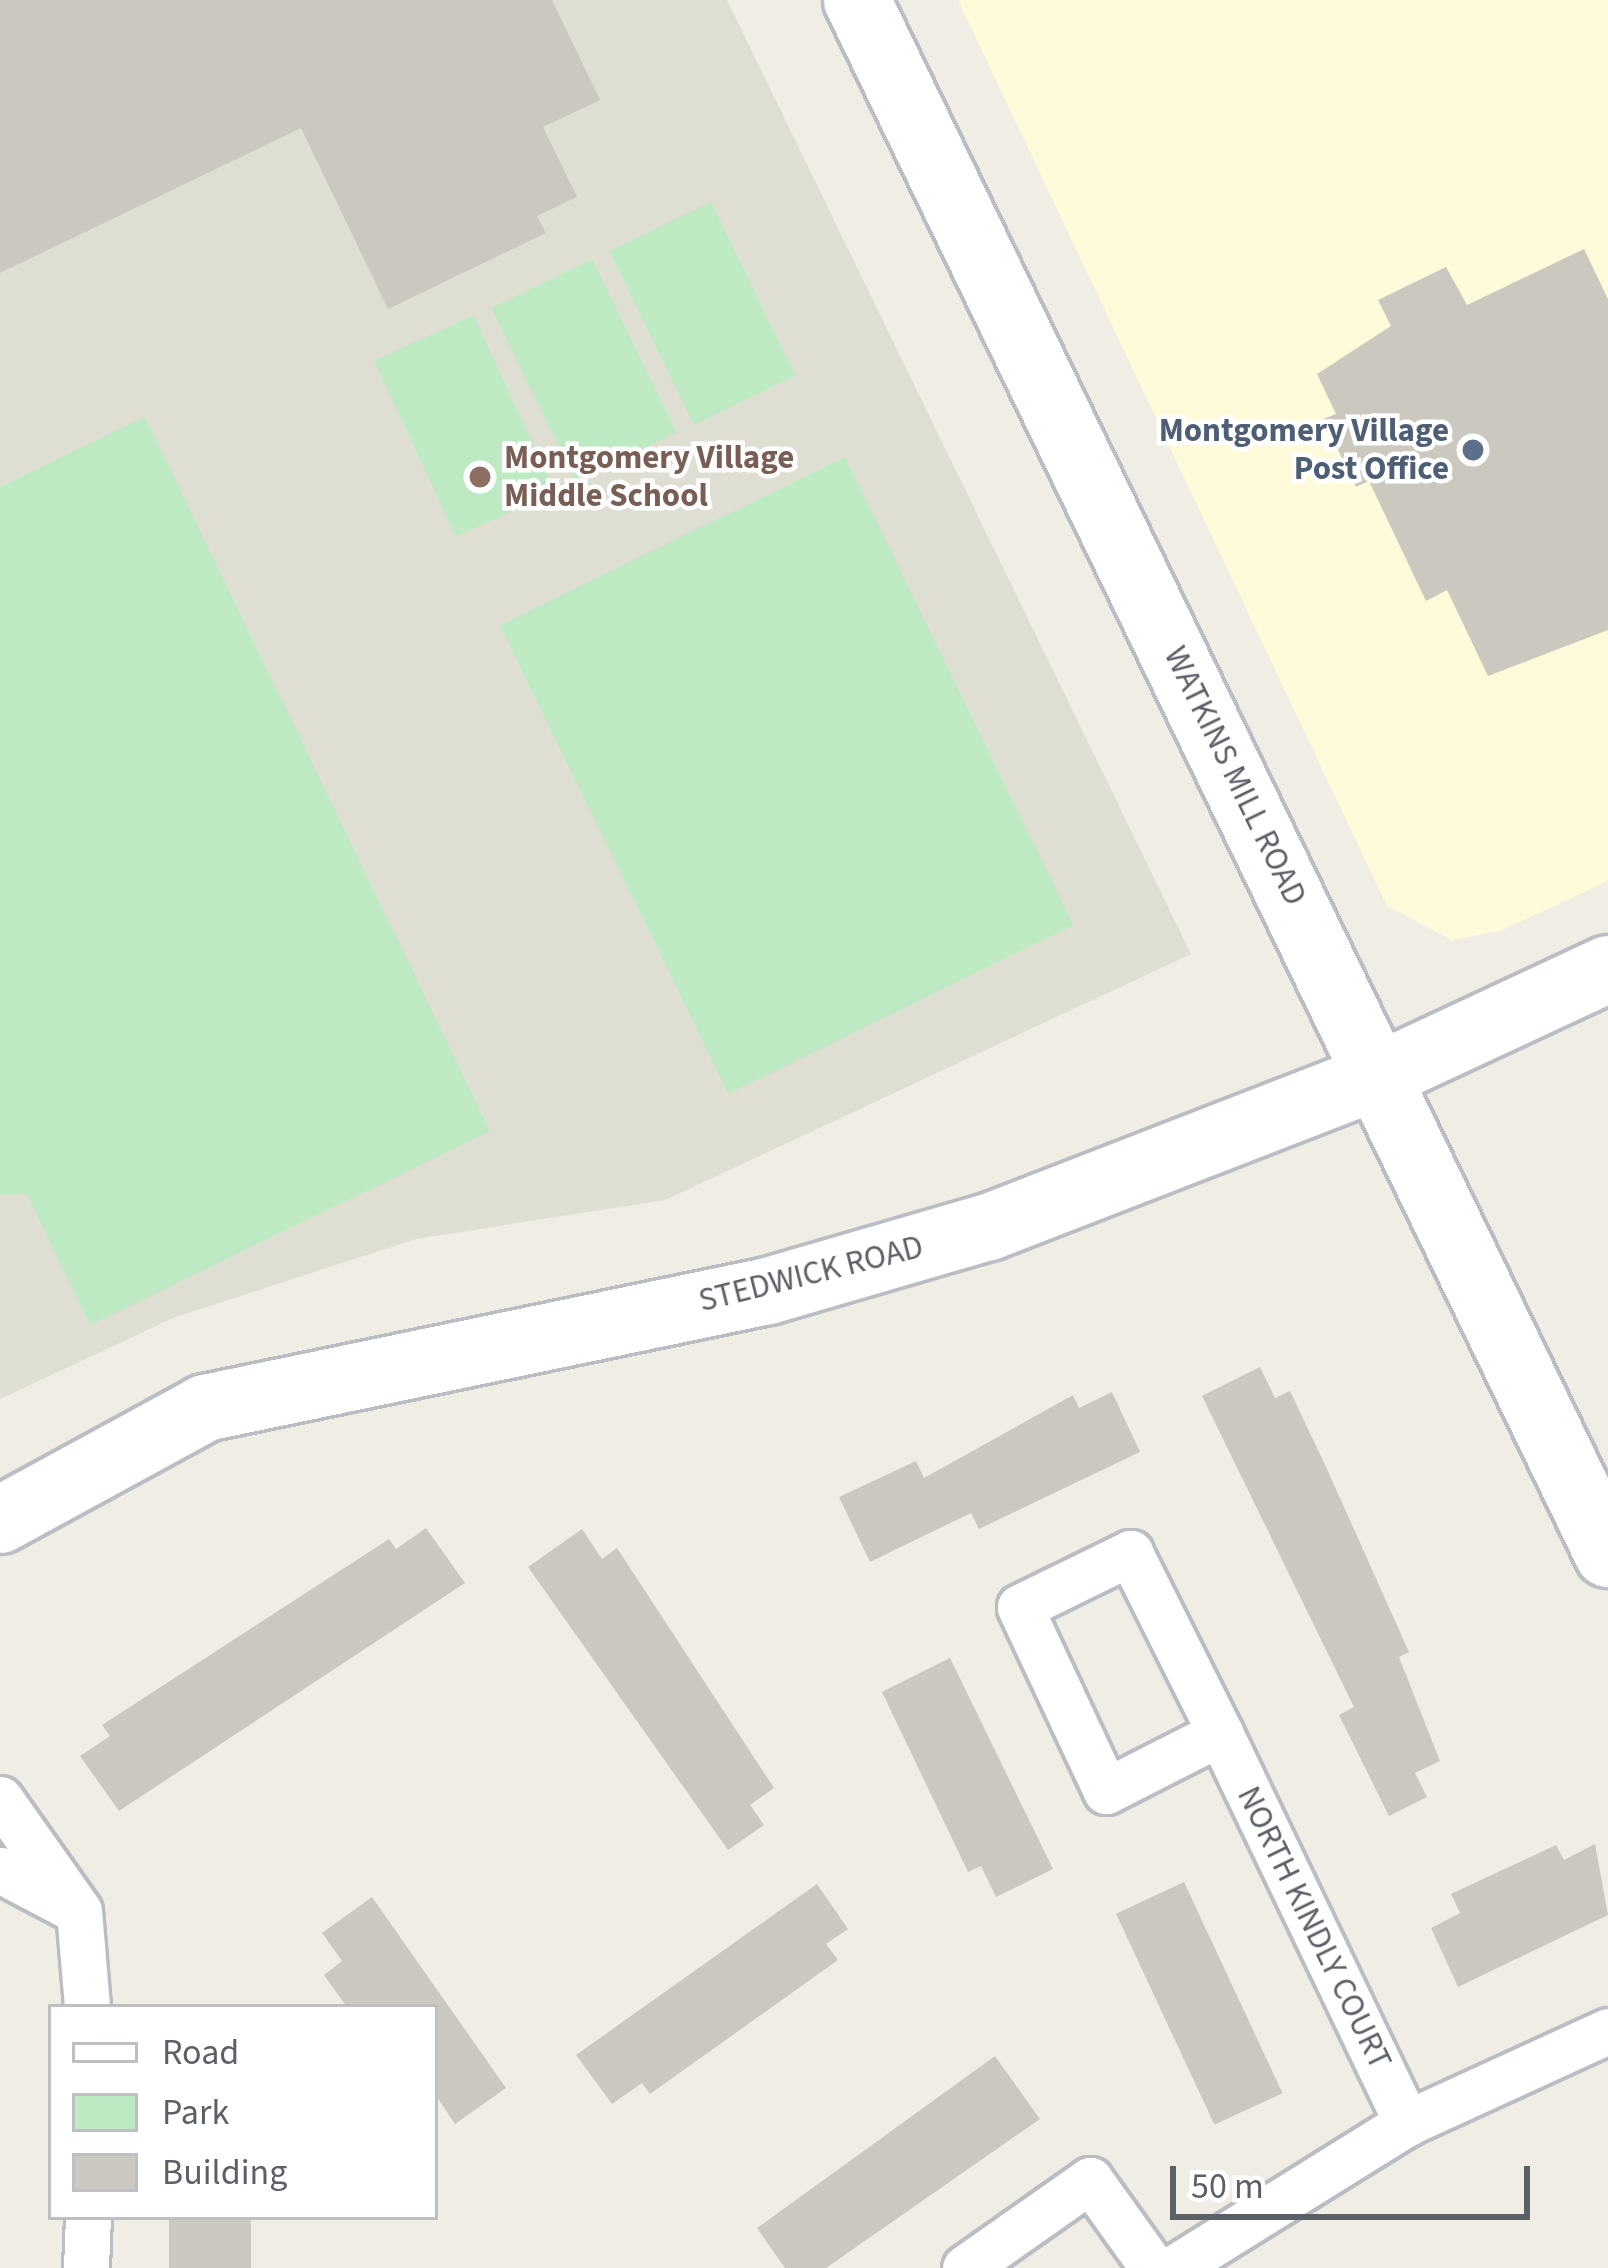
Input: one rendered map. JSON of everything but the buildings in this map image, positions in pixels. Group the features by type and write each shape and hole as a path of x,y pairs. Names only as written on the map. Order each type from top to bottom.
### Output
{"street":[{"name":"WATKINS MILL ROAD","path":"857,0 1381,1075 1608,1554"},
{"name":"STEDWICK ROAD","path":"0,1520 206,1408 768,1291 989,1227 1381,1075 1608,969"},
{"name":"NORTH KINDLY COURT","path":"1220,1733 1106,1791 1020,1607 1130,1553 1220,1733 1407,2123"},
{"path":"0,1799 79,1911 87,2004"},
{"path":"0,1870 79,1911"},
{"path":"1174,2268 1407,2123 1608,2031"},
{"path":"965,2268 1090,2180 1153,2268"},
{"path":"86,2268 88,2220"}],"shaded area":[{"name":"Montgomery Village Middle School","path":"0,0 727,0 1191,954 665,1200 416,1239 173,1318 0,1399"},
{"path":"958,0 1608,0 1608,881 1500,931 1452,940 1387,906"}],"green space":[{"path":"711,202 796,375 694,425 609,252"},
{"path":"592,259 677,432 576,482 491,308"},
{"path":"473,315 555,491 456,537 374,361"},
{"path":"145,417 490,1131 90,1325 27,1194 0,1195 0,487"},
{"path":"845,457 1073,925 728,1094 500,625"}],"place":[{"name":"Montgomery Village Post Office","path":"1473,450"},
{"name":"Montgomery Village Middle School","path":"480,477"}]}
